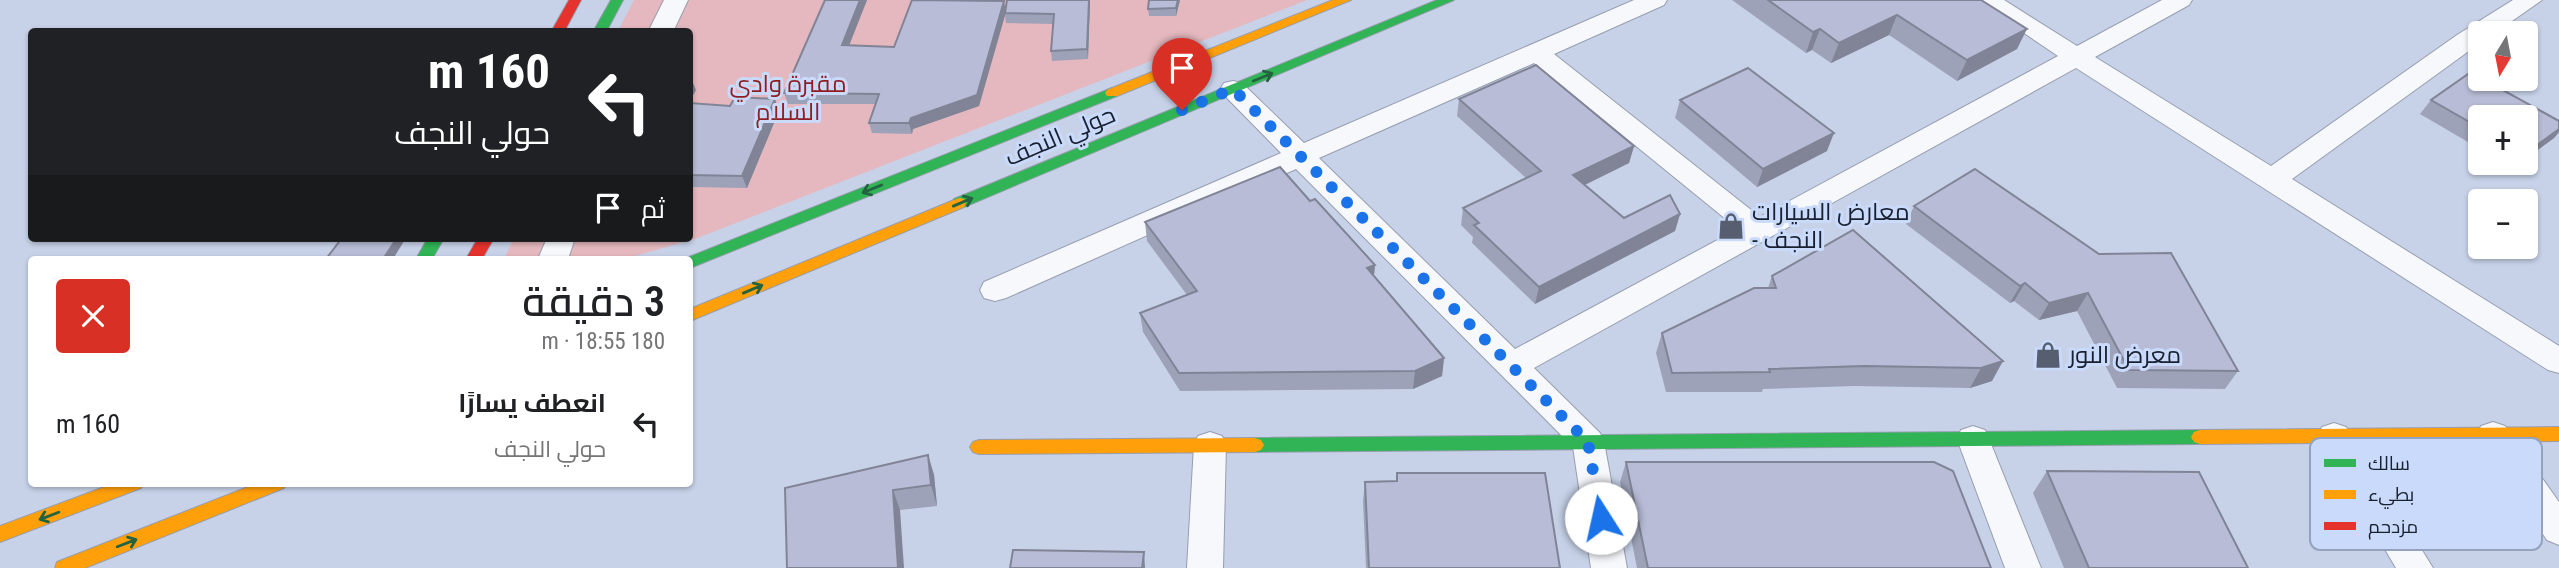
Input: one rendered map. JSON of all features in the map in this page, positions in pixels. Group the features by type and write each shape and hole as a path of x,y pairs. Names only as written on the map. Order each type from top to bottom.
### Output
{"main road":[{"path":"559,28 575,0"},
{"path":"602,28 617,0"},
{"name":"حولي النجف","path":"693,261 1345,0"},
{"name":"حولي النجف","path":"693,314 1448,0"},
{"path":"979,447 2559,434"},
{"path":"0,534 124,487"},
{"path":"64,568 268,487"}],"street":[{"path":"662,28 677,0"},
{"path":"995,290 1655,0"},
{"path":"1987,0 2559,360"},
{"path":"1511,366 2180,0"},
{"path":"2273,179 2466,41 2530,0"},
{"path":"1536,52 1758,230"},
{"path":"1233,89 1588,442 1609,568"},
{"path":"1973,439 2023,568"},
{"path":"1205,568 1210,445"},
{"path":"2542,506 2559,530"},
{"path":"2404,550 2415,568"}],"green space":[{"name":"مقبرة وادي السلام","path":"634,0 1307,0 693,240 693,28 620,28"},
{"name":"مقبرة وادي السلام","path":"512,242 684,242 635,256 505,256"}],"building":[{"path":"825,0 860,0 842,45 894,47 912,0 1004,1 977,95 911,118 909,123 869,123 879,94 784,93"},
{"path":"1007,0 1089,0 1087,49 1051,51 1054,14 1005,13"},
{"path":"1149,0 1178,0 1176,8 1148,9"},
{"path":"1768,0 1981,0 2027,29 1967,60 1897,15 1839,43 1820,29 1813,32"},
{"path":"1536,65 1634,146 1573,175 1624,218 1670,195 1680,214 1539,287 1474,225 1479,223 1463,208 1541,171 1459,99"},
{"path":"1748,68 1834,133 1763,169 1680,100"},
{"path":"2468,74 2468,91 2505,91 2530,105 2468,105 2468,121 2431,100"},
{"path":"735,97 775,99 742,176 693,175 693,103 730,106"},
{"path":"2538,109 2559,121 2559,129 2538,144"},
{"path":"1280,167 1310,201 1315,199 1375,265 1367,268 1444,358 1415,371 1179,373 1140,313 1197,291 1145,222"},
{"path":"1975,169 2099,254 2171,253 2238,371 2129,370 2088,293 2049,303 2025,283 2020,286 1914,206"},
{"path":"1853,230 2003,361 1981,368 1864,366 1769,369 1770,372 1672,373 1662,333 1754,288 1776,288 1772,276"},
{"path":"339,242 394,242 385,256 328,256"},
{"path":"928,455 931,485 893,490 898,568 787,568 785,488"},
{"path":"1626,462 1934,462 1953,471 1991,568 1648,568"},
{"path":"2047,471 2199,472 2248,568 2089,568"},
{"path":"1397,473 1545,473 1560,568 1369,568 1365,482 1397,481"},
{"path":"1013,550 1144,552 1142,568 1010,568"}],"traffic: fast":[{"path":"601,28 617,0"},
{"path":"959,203 1448,0"},
{"path":"693,261 1112,93"},
{"path":"426,256 434,242"},
{"path":"1255,445 2200,437"}],"traffic: slow":[{"path":"1112,93 1345,0"},
{"path":"693,314 959,203"},
{"path":"2200,437 2559,434"},
{"path":"979,447 1255,445"},
{"path":"0,534 124,487"},
{"path":"64,568 268,487"}],"traffic: jam":[{"path":"559,28 575,0"},
{"path":"476,256 484,242"}],"place":[{"name":"معارض السيارات - النجف","path":"1731,226"},
{"name":"معرض النور","path":"2048,355"}],"route":[{"path":"1182,110 1233,89 1588,442 1601,518"}]}
